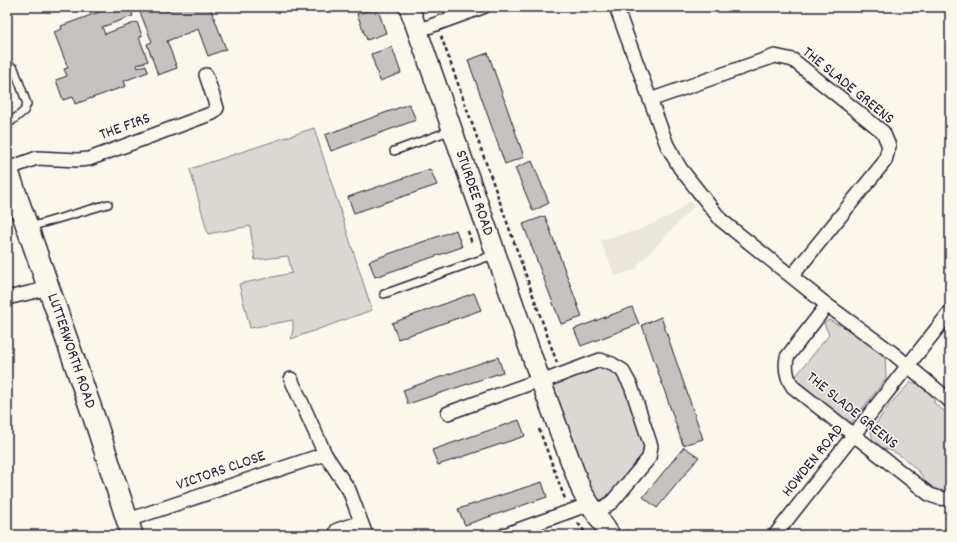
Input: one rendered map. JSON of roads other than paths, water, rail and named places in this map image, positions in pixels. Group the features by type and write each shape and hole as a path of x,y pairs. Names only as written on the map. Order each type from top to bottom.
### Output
{"main road":[{"name":"LUTTERWORTH ROAD","path":"7,169 50,288 130,528"}],"street":[{"name":"STURDEE ROAD","path":"409,7 541,381 582,492 610,535"},
{"path":"417,31 483,7"},
{"path":"616,7 667,145 680,168 695,189 721,220 827,305 909,366 950,401"},
{"name":"THE SLADE GREENS","path":"650,100 774,56 793,60 883,132 889,146 885,160 792,276"},
{"name":"THE FIRS","path":"7,169 37,158 78,160 89,159 212,113 217,108 206,75"},
{"path":"7,298 50,288"},
{"name":"THE SLADE GREENS","path":"827,305 787,357 785,365 786,373 793,387 930,495 939,498 950,498"},
{"name":"HOWDEN ROAD","path":"775,535 950,312"},
{"path":"448,413 600,360 612,364 622,370 631,386 651,446 649,458 612,502 504,535"},
{"path":"292,379 325,454 349,490 366,535"},
{"name":"VICTORS CLOSE","path":"130,528 325,454"},
{"path":"337,530 361,522"}],"lane":[{"path":"7,64 14,68 27,104 24,111 7,125"},
{"path":"394,151 452,130"},
{"path":"28,227 108,204"},
{"path":"384,294 496,254"}]}
